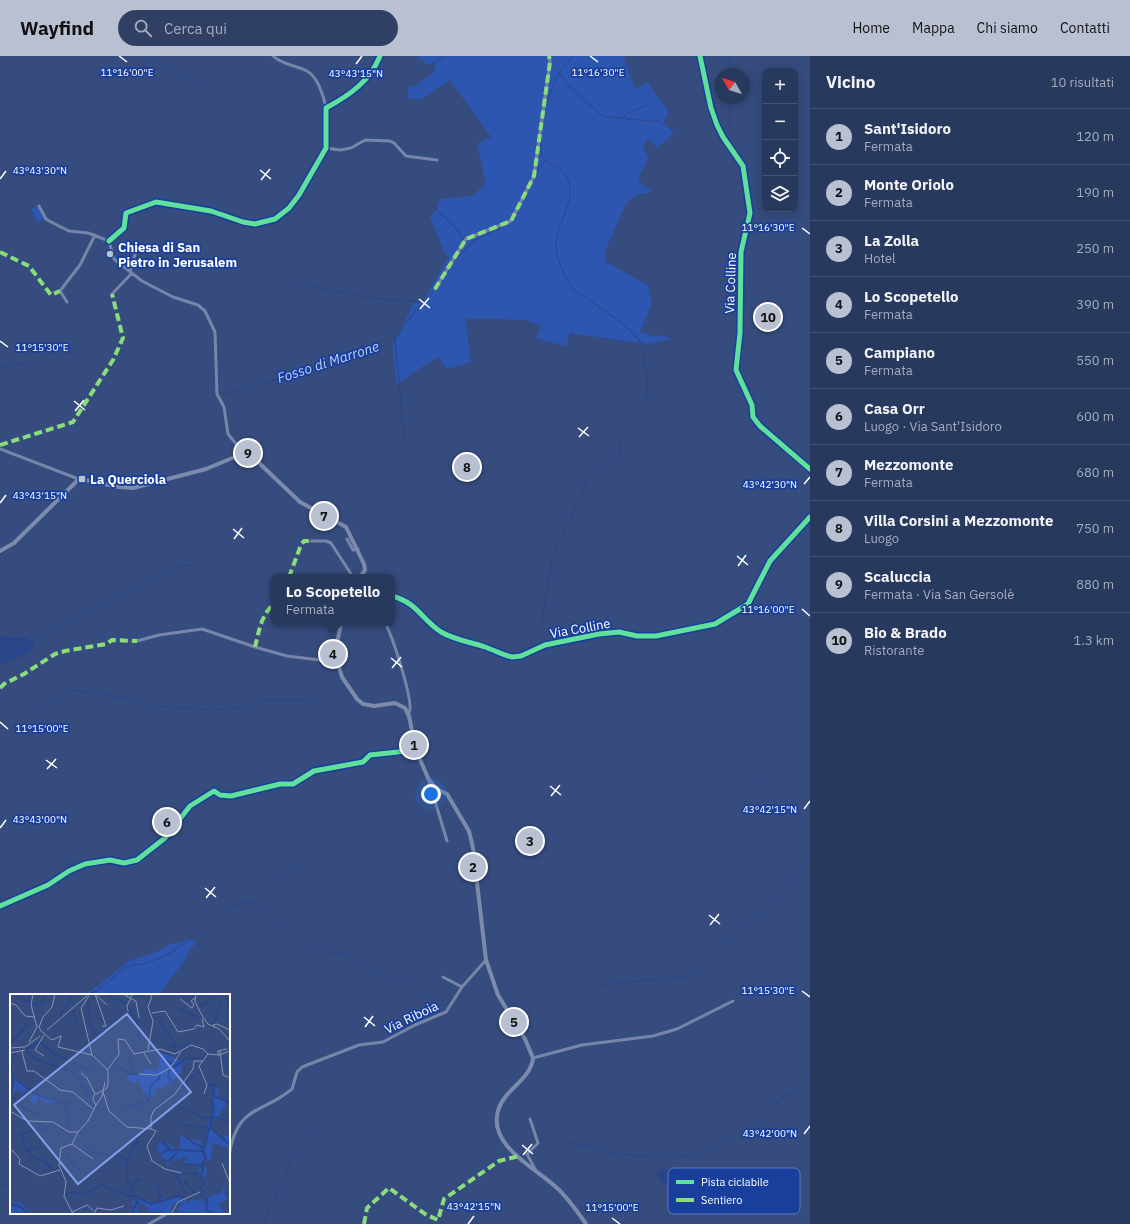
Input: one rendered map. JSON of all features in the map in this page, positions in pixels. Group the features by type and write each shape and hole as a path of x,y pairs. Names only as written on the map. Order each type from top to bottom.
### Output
{"main road":[{"path":"0,551 14,543 78,480 134,488 206,469 237,456 246,456 257,461 300,502 343,524 348,529 365,566 361,574"},
{"path":"340,626 336,642 336,658 342,677 361,702 374,706 395,703 404,707 408,713 416,750 428,778 434,786 449,798 471,837 486,960 498,995 530,1049 533,1058 528,1072 503,1100 498,1111 496,1122 502,1141 563,1194 586,1224"}],"street":[{"path":"109,241 124,228 126,212 153,202 211,211 243,222 255,224 275,219 289,208 299,195 326,148 326,108 324,98 309,72 278,60 272,56"},
{"path":"326,108 340,100 367,80 380,56"},
{"path":"435,289 466,239 511,222 528,189 534,176 550,62 549,56"},
{"name":"Via Colline","path":"700,56 717,125 723,137 743,166 750,213 741,252 740,333 736,370 752,405 753,417 760,426 810,469"},
{"path":"326,148 340,150 352,148 364,140 390,141 394,143 406,156 437,160"},
{"path":"39,206 46,219 69,231 95,235 109,241"},
{"path":"67,302 60,291 80,265 95,235"},
{"path":"109,241 114,259 148,285 177,299 198,305 205,311 215,332 217,394 224,408 228,434 246,456"},
{"path":"112,294 131,272 137,248"},
{"path":"0,449 78,480"},
{"name":"Via Colline","path":"395,597 414,606 424,618 441,631 456,639 512,656 521,656 545,645 599,634 620,632 637,636 656,636 687,629 704,628 714,624 748,604 770,561 810,517"},
{"path":"347,539 353,550 358,549"},
{"path":"311,541 326,541 331,543 351,574"},
{"path":"387,626 392,636 407,692 411,709 408,713"},
{"path":"137,641 159,635 202,629 287,656 320,660 336,658"},
{"path":"0,906 48,885 75,867 100,861 116,861 124,863 137,860 165,838 190,806 214,791 224,796 231,796 280,784 292,784 314,771 364,762 370,755 416,750"},
{"path":"428,778 438,816 448,841"},
{"name":"Via Riboia","path":"230,1152 233,1138 243,1120 257,1108 292,1089 297,1072 302,1067 359,1045 383,1042 446,1012 462,987 486,960"},
{"path":"443,977 462,987"},
{"path":"533,1058 582,1045 653,1036 678,1029 733,1001"},
{"path":"530,1119 538,1143 527,1154 535,1169"},
{"path":"149,1224 166,1214"}],"shaded area":[{"path":"417,56 623,56 635,90 647,82 669,112 663,123 674,133 657,148 649,139 643,146 648,158 638,179 644,187 652,189 647,193 636,195 626,204 605,251 606,262 648,285 652,303 640,332 657,337 661,335 672,339 647,344 570,333 566,346 536,338 541,325 525,320 465,318 471,362 447,369 438,357 397,385 392,348 414,303 423,302 449,257 444,252 430,216 436,211 440,199 472,196 486,184 477,144 491,137 450,80 420,100 408,98 408,87 414,86 434,73 436,62 428,65"},
{"path":"39,206 44,219 37,222 31,209"},
{"path":"6,636 28,639 34,644 33,650 25,655 0,665 0,637"},
{"path":"188,939 197,942 189,950 185,960 159,994 85,994 98,986 129,961 157,952 169,944 179,943"},
{"path":"664,1168 668,1172 668,1182 661,1187 662,1182 656,1173 660,1169"}],"waterway":[{"path":"149,56 197,80 231,110"},
{"path":"425,72 434,63 445,56"},
{"name":"Fosso di Marrone","path":"545,106 559,73 573,56"},
{"path":"730,56 731,68"},
{"path":"559,73 570,87 601,115 606,117 645,121 660,121"},
{"path":"729,104 730,132"},
{"path":"622,117 646,105"},
{"path":"540,142 542,157 564,173 569,185 569,202 557,235 556,243 557,255 561,267 573,289 618,320 637,337 642,345 648,387 646,401 624,429 621,438 621,453 615,461 591,476 587,482 553,556"},
{"name":"Fosso di Marrone","path":"521,204 539,168 545,161"},
{"path":"414,189 455,227 464,240"},
{"name":"Fosso di Marrone","path":"457,257 474,241 505,225"},
{"name":"Fosso di Marrone","path":"442,281 455,260"},
{"path":"284,277 301,283 353,295 388,300 424,302"},
{"name":"Fosso di Marrone","path":"223,394 302,373 382,347 395,338 416,310 435,290"},
{"path":"395,338 404,439"},
{"path":"0,367 25,363"},
{"path":"541,626 552,561"},
{"path":"25,638 65,622 173,568 188,565 197,566"},
{"path":"0,729 19,725 60,696 75,690 138,700 154,706 215,710 243,708 263,700 319,699"},
{"path":"754,772 810,825"},
{"path":"255,902 283,875 304,861 314,848"},
{"path":"735,934 779,901 810,857"},
{"path":"90,994 97,991 127,966 144,964 167,955 189,940 202,934 224,912 234,906 246,902 255,903 290,933 314,946 332,953 345,952 373,970 406,982 443,1007"},
{"path":"601,985 690,976 698,969 719,943 731,936"},
{"path":"0,1039 10,1034"},
{"path":"740,1134 758,1128 767,1122 780,1097 791,1095 799,1082 810,1075"},
{"path":"263,1224 293,1158 308,1135 314,1120"},
{"path":"568,1143 591,1146 608,1153 644,1156 684,1156 703,1151 736,1135"},
{"path":"0,1184 10,1185"}],"marked path":[{"path":"435,289 466,239 511,221 534,176 550,62 549,56"},
{"path":"0,252 29,266 51,295 60,291"},
{"path":"0,445 73,422 113,360 123,338 112,294"},
{"path":"290,574 301,545 304,541 311,541"},
{"path":"255,647 263,618 271,607"},
{"path":"0,688 4,684 24,674 55,654 106,644 112,640 137,641"},
{"path":"364,1224 367,1208 389,1188 425,1214 438,1220 444,1199 499,1161 519,1156"}],"cycle path":[{"path":"109,241 124,228 126,213 156,202 211,211 243,222 255,224 275,219 289,208 299,195 326,148 326,108 343,98 365,80 371,73 380,56"},
{"path":"700,56 711,108 717,125 723,137 743,166 750,213 741,252 740,333 736,370 752,405 753,417 760,426 810,469"},
{"path":"395,597 414,607 434,627 446,635 512,657 521,656 545,645 599,634 619,632 637,636 656,636 715,624 748,604 770,561 810,517"},
{"path":"0,906 48,885 69,871 85,864 110,860 124,863 137,860 165,838 190,806 214,791 220,795 231,796 280,784 293,784 314,771 363,762 370,755 416,750"}],"place":[{"name":"Chiesa di San Pietro in Jerusalem","path":"110,254"},
{"name":"Bio & Brado","path":"768,317"},
{"name":"Scaluccia","path":"248,453"},
{"name":"Villa Corsini a Mezzomonte","path":"467,467"},
{"name":"La Querciola","path":"82,479"},
{"name":"Mezzomonte","path":"324,516"},
{"name":"Lo Scopetello","path":"333,654"},
{"name":"Sant'Isidoro","path":"414,745"},
{"name":"Casa Orr","path":"167,822"},
{"name":"La Zolla","path":"530,841"},
{"name":"Monte Oriolo","path":"473,867"},
{"name":"Campiano","path":"514,1022"}]}
